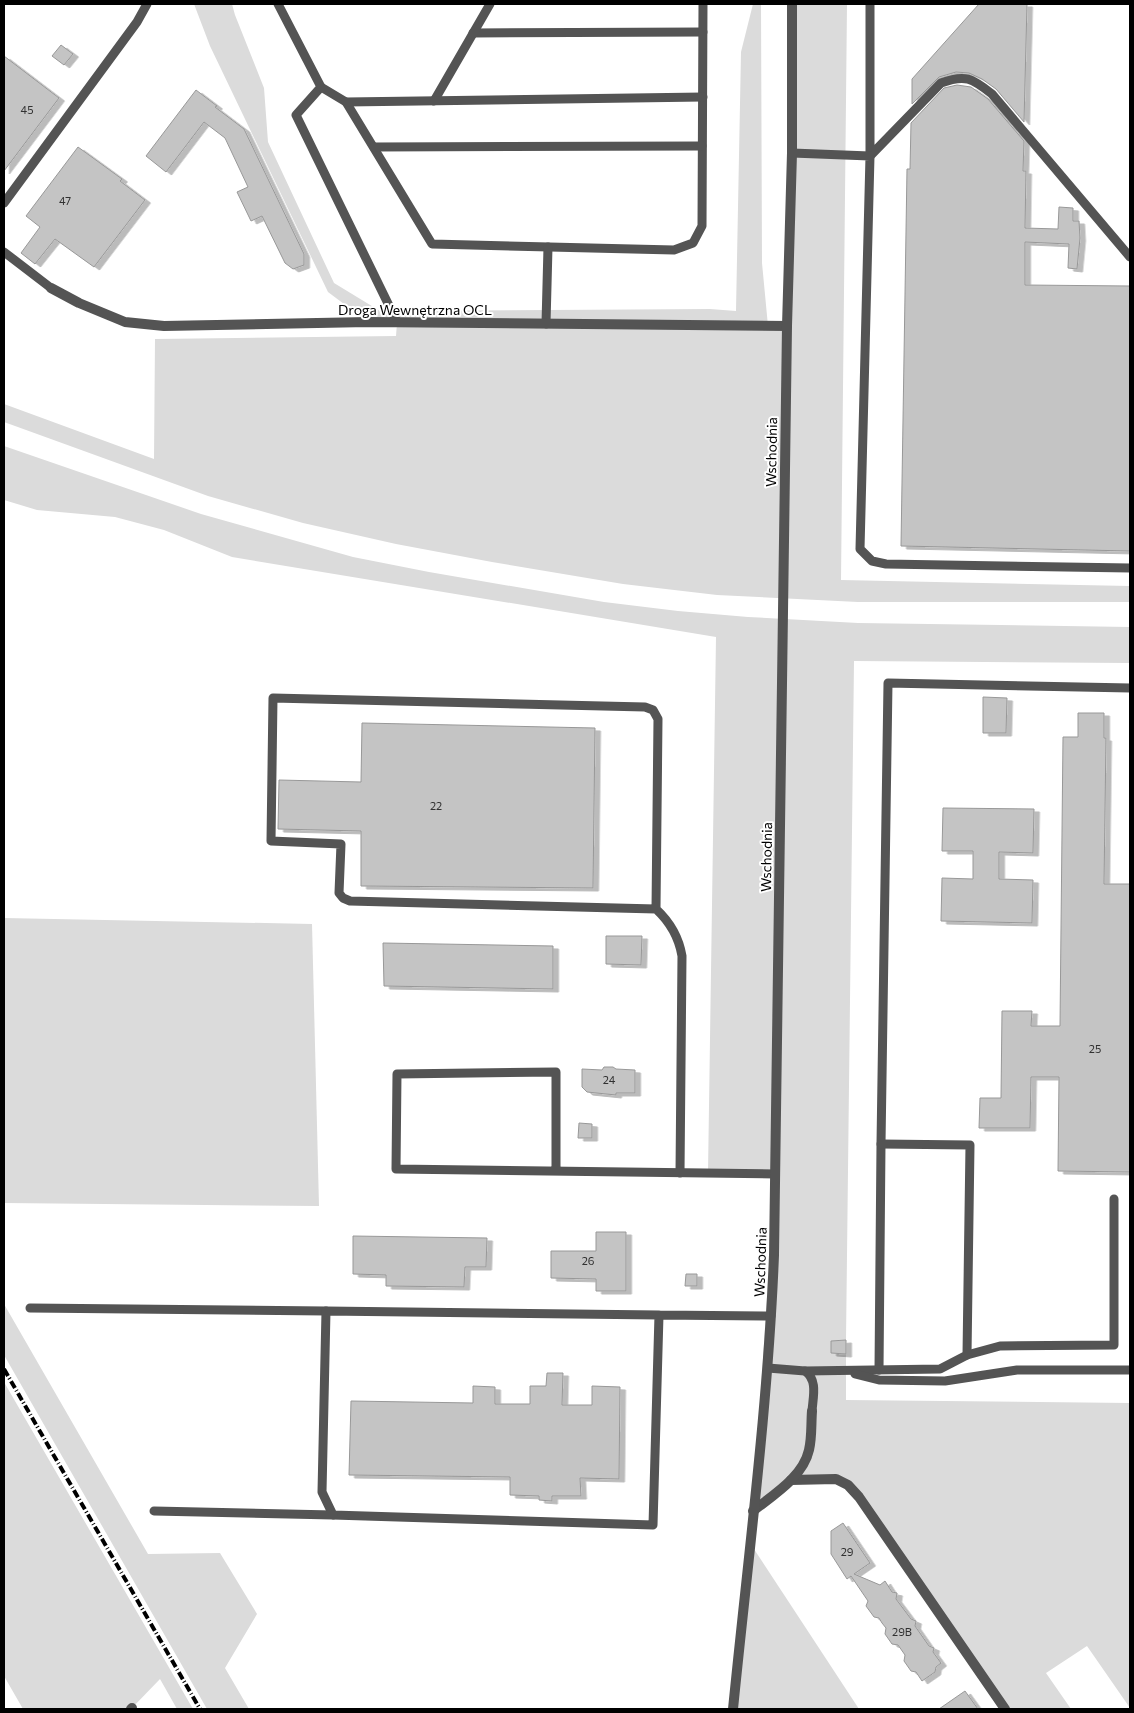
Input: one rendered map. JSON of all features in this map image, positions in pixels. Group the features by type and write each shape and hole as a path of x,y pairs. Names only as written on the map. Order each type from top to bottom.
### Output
{"street":[{"name":"Wschodnia","path":"733,1709 772,1316 786,326 792,153 792,4"},
{"name":"Droga Wewnętrzna OCL","path":"51,288 79,303 125,322 164,326 397,322 786,326"},
{"path":"753,1511 791,1480 804,1463 809,1450 812,1411"},
{"path":"791,1480 836,1479 848,1485 859,1497 1005,1709"}],"lane":[{"path":"4,203 137,22 147,4"},
{"path":"278,4 321,87 346,102 432,244 674,250 693,242 702,226 703,4"},
{"path":"434,101 490,4"},
{"path":"870,4 870,156 860,550 872,560 886,564 1130,568"},
{"path":"473,33 703,32"},
{"path":"792,153 870,156 941,84 956,78 975,81 992,94 1130,258"},
{"path":"321,87 296,115 397,322"},
{"path":"346,102 702,97"},
{"path":"374,148 702,146"},
{"path":"546,324 548,247"},
{"path":"4,252 51,288"},
{"path":"880,1370 880,1144 888,683 1130,688"},
{"path":"656,909 350,902 339,893 341,844 271,841 273,698 645,707 653,710 658,719 656,909 675,933 682,956 680,1173"},
{"path":"556,1171 556,1072 397,1074 396,1168 556,1171 680,1173 775,1174"},
{"path":"880,1144 970,1145 967,1355"},
{"path":"768,1368 845,1372 940,1369 967,1355 1000,1346 1114,1345 1114,1199"},
{"path":"30,1308 772,1316"},
{"path":"326,1311 322,1492 333,1515"},
{"path":"154,1512 333,1515 653,1525 659,1315"},
{"path":"845,1372 880,1380 945,1381 1017,1370 1130,1370"},
{"path":"805,1371 810,1375 813,1382 812,1411"}],"shaded area":[{"path":"194,4 232,4 264,88 268,142 334,283 380,311 710,309 736,311 741,52 753,4 761,4 762,263 768,326 786,326 792,4 847,4 841,580 1130,586 1130,602 858,602 717,595 623,584 396,544 303,523 208,496 4,422 4,404 154,459 155,339 396,336 397,323 368,322 328,292 210,46"},
{"path":"4,446 201,514 353,557 604,602 748,617 858,623 1130,627 1130,663 854,661 846,1340 831,1341 831,1353 846,1354 846,1400 1130,1403 1130,1708 1087,1646 1046,1673 1071,1709 1005,1709 848,1485 791,1480 753,1511 775,1175 708,1173 716,637 232,557 164,530 115,517 37,510 4,500"},
{"path":"4,918 312,924 319,1206 4,1203"},
{"path":"4,1304 148,1554 220,1553 257,1614 225,1668 249,1709 207,1709 4,1355"},
{"path":"4,1382 193,1709 177,1709 160,1679 131,1709 23,1709 4,1676"},
{"path":"750,1543 859,1709 733,1709"}],"building":[{"path":"979,4 1027,4 1024,122 996,89 969,73 956,72 939,77 912,104 912,79"},
{"path":"61,45 73,54 64,65 52,56"},
{"path":"4,56 59,98 4,171"},
{"path":"957,85 971,87 988,99 1024,141 1023,171 1026,171 1025,228 1058,229 1059,207 1073,208 1073,221 1079,221 1080,238 1077,269 1068,268 1069,244 1025,242 1025,285 1130,286 1130,551 901,546 907,169 910,169 911,123 944,88"},
{"path":"196,90 244,129 304,254 304,265 293,269 285,263 262,216 251,221 237,192 248,187 225,138 204,122 166,172 146,156"},
{"path":"78,147 122,179 120,181 145,200 94,267 55,239 35,264 21,253 40,227 26,216"},
{"path":"983,697 1007,698 1006,733 983,733"},
{"path":"1078,713 1104,713 1104,738 1106,738 1104,884 1130,884 1130,1172 1058,1171 1059,1077 1031,1077 1030,1128 979,1128 980,1098 1001,1098 1002,1011 1032,1011 1031,1026 1060,1026 1063,737 1078,737"},
{"path":"362,723 595,728 593,888 361,886 361,831 278,829 279,780 361,782"},
{"path":"943,808 1034,809 1033,853 999,852 999,879 1033,880 1032,923 941,921 942,878 973,879 973,851 942,851"},
{"path":"606,936 642,936 641,965 606,964"},
{"path":"383,943 553,946 553,989 384,986"},
{"path":"604,1067 635,1070 635,1093 616,1093 616,1095 587,1092 582,1087 582,1069 602,1070"},
{"path":"579,1123 592,1124 592,1138 578,1138"},
{"path":"596,1232 626,1232 626,1291 596,1291 596,1279 551,1278 551,1251 596,1251"},
{"path":"353,1236 487,1238 486,1267 465,1267 464,1287 386,1286 386,1275 353,1274"},
{"path":"686,1274 697,1274 697,1286 685,1286"},
{"path":"846,1340 846,1354 831,1353 831,1341"},
{"path":"547,1373 563,1373 562,1405 592,1405 592,1386 620,1387 619,1479 580,1478 581,1496 552,1496 552,1501 539,1500 539,1496 510,1495 510,1477 349,1475 351,1401 473,1403 473,1386 495,1387 495,1404 530,1404 530,1386 546,1386"},
{"path":"843,1523 870,1563 854,1574 880,1585 885,1581 892,1592 897,1593 896,1599 911,1619 916,1621 915,1626 929,1646 934,1648 933,1652 941,1663 936,1667 935,1672 922,1681 916,1672 911,1671 904,1661 905,1655 898,1645 892,1644 885,1634 886,1628 879,1618 874,1617 866,1606 868,1601 851,1576 847,1579 831,1554 831,1531"},
{"path":"965,1691 978,1709 939,1709"}],"railway":[{"path":"4,1369 200,1709"}]}
